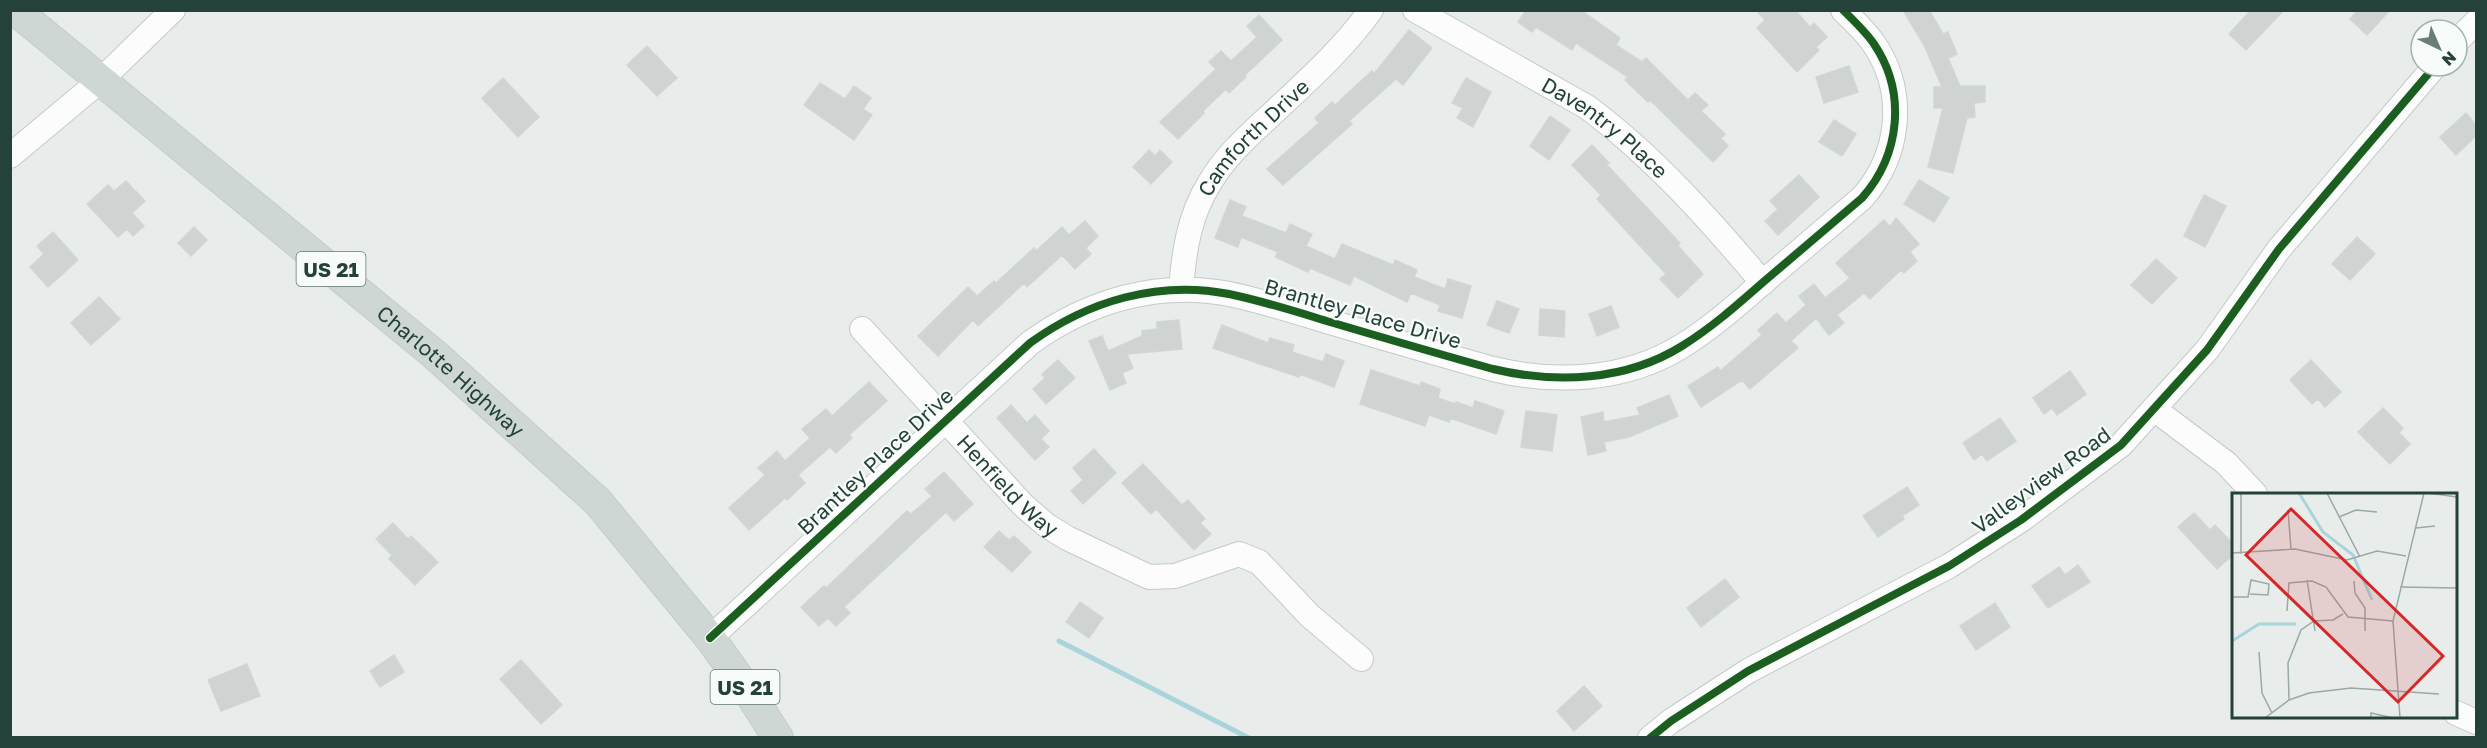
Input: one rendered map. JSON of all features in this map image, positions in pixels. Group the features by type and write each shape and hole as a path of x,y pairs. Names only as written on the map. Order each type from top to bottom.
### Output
{"main road":[{"name":"Charlotte Highway","path":"15,10 434,354 574,480 612,518 710,639 778,738"}],"street":[{"path":"10,156 101,80 173,10"},
{"name":"Camforth Drive","path":"1181,289 1183,258 1190,226 1212,178 1238,146 1327,63 1371,10"},
{"name":"Daventry Place","path":"1415,10 1587,107 1613,126 1713,225 1763,283"},
{"name":"Brantley Place Drive","path":"710,639 1030,343 1080,312 1119,298 1181,289 1230,294 1493,369 1520,376 1551,379 1583,378 1633,368 1680,347 1717,321 1862,198 1879,175 1892,142 1896,108 1889,74 1873,43 1843,10"},
{"name":"Valleyview Road","path":"1650,738 1671,721 1748,671 1949,566 2021,520 2121,445 2208,350 2279,249 2425,78"},
{"name":"Henfield Way","path":"862,329 945,421 1023,504 1046,525 1067,538 1149,578 1175,576 1239,554 1259,562 1310,616 1361,659"},
{"path":"2154,409 2226,462 2253,493"},
{"path":"2457,713 2476,722"}],"building":[{"path":"1526,10 1580,10 1592,18 1620,38 1616,45 1642,62 1646,58 1688,100 1695,93 1708,105 1701,111 1725,134 1721,138 1728,146 1713,162 1650,100 1648,102 1625,80 1628,77 1576,43 1572,50 1536,27 1532,32 1518,22"},
{"path":"1756,10 1795,10 1810,27 1814,23 1827,37 1816,47 1819,50 1797,72 1757,28 1765,20"},
{"path":"1903,10 1929,10 1943,34 1948,32 1957,54 1948,58 1960,86 1985,86 1985,102 1974,103 1975,117 1967,118 1953,173 1928,167 1943,108 1934,108 1934,87 1942,87 1924,45"},
{"path":"2251,10 2284,10 2246,50 2229,34"},
{"path":"2358,10 2390,10 2367,35 2350,19"},
{"path":"1259,15 1282,40 1229,93 1226,89 1178,139 1160,122 1216,69 1209,62 1221,51 1231,61 1257,37 1247,26"},
{"path":"1409,30 1432,48 1403,85 1396,79 1349,121 1352,124 1283,185 1267,169 1319,123 1315,118 1332,102 1335,105 1372,71 1374,74"},
{"path":"647,46 677,78 657,96 627,65"},
{"path":"1849,66 1858,92 1824,103 1816,77"},
{"path":"503,78 539,117 518,137 482,98"},
{"path":"1466,78 1491,92 1473,127 1457,118 1463,108 1452,103"},
{"path":"820,83 845,99 854,86 871,98 863,109 872,115 854,140 804,105"},
{"path":"2466,113 2476,125 2476,136 2456,155 2440,137"},
{"path":"1550,116 1570,130 1549,160 1530,146"},
{"path":"1834,120 1856,134 1842,156 1819,142"},
{"path":"1592,145 1609,163 1607,165 1680,243 1678,246 1703,274 1678,298 1660,279 1666,274 1597,199 1601,195 1572,165"},
{"path":"1149,150 1155,156 1160,150 1172,162 1151,184 1133,167"},
{"path":"1799,175 1819,197 1778,235 1765,221 1778,209 1770,201"},
{"path":"1919,180 1949,198 1934,222 1904,204"},
{"path":"126,181 145,201 132,213 144,226 133,236 127,229 118,237 87,204 108,185 114,191"},
{"path":"2204,195 2226,206 2205,247 2184,236"},
{"path":"1230,200 1246,207 1242,216 1286,233 1290,224 1312,234 1306,246 1335,259 1342,244 1393,265 1395,260 1417,270 1414,277 1445,289 1448,279 1471,286 1462,318 1438,311 1440,305 1411,293 1407,302 1354,276 1350,285 1310,268 1308,272 1275,257 1278,252 1241,237 1238,247 1215,238"},
{"path":"1896,218 1919,244 1910,252 1917,261 1904,273 1901,270 1870,299 1864,293 1837,315 1844,323 1829,335 1816,318 1791,341 1798,348 1750,389 1742,380 1701,407 1688,386 1718,367 1720,371 1762,335 1758,330 1777,313 1786,323 1806,305 1799,296 1814,284 1825,298 1850,278 1836,263 1884,220 1890,227"},
{"path":"1085,221 1098,236 1086,248 1091,254 1075,269 1062,255 1027,287 1024,283 978,326 973,320 938,356 918,336 968,287 977,296 994,281 996,283 1034,248 1036,251 1062,227 1069,235"},
{"path":"194,227 207,240 191,256 178,243"},
{"path":"53,232 78,260 48,287 30,267 44,254 37,246"},
{"path":"2357,237 2375,254 2350,280 2332,264"},
{"path":"2156,259 2177,278 2152,304 2131,285"},
{"path":"99,297 120,319 91,345 71,323"},
{"path":"1497,301 1519,309 1509,333 1487,325"},
{"path":"1611,306 1619,327 1597,336 1589,314"},
{"path":"1540,309 1565,311 1564,337 1539,335"},
{"path":"1179,320 1182,349 1127,354 1133,368 1122,373 1126,383 1110,390 1089,341 1102,336 1108,351 1142,336 1142,331 1157,329 1157,322"},
{"path":"1222,325 1268,343 1270,338 1294,345 1292,352 1323,362 1326,354 1344,361 1334,387 1300,374 1299,377 1213,348"},
{"path":"1058,360 1075,378 1046,404 1033,389 1045,378 1042,374"},
{"path":"2311,360 2341,392 2325,407 2318,399 2312,404 2290,380"},
{"path":"1371,370 1420,386 1421,382 1440,389 1438,398 1455,404 1456,402 1473,408 1475,401 1504,411 1496,434 1450,418 1449,422 1429,415 1425,426 1360,404"},
{"path":"2070,371 2086,394 2057,415 2052,408 2044,414 2033,398"},
{"path":"869,382 887,401 849,435 852,438 836,453 830,447 798,475 805,483 749,530 729,508 765,475 758,468 777,451 785,461 810,438 802,429 826,409 832,416"},
{"path":"1669,395 1678,416 1629,437 1604,442 1606,451 1588,455 1581,417 1603,412 1604,422 1640,415 1637,408"},
{"path":"1011,405 1027,423 1035,415 1049,431 1041,439 1049,447 1035,460 997,418"},
{"path":"2383,408 2403,428 2399,433 2410,444 2390,464 2358,432"},
{"path":"1526,411 1557,415 1552,451 1521,447"},
{"path":"2000,418 2016,441 1987,461 1982,454 1974,460 1963,443"},
{"path":"1094,449 1116,473 1083,504 1071,491 1083,480 1073,468"},
{"path":"1143,464 1182,505 1188,500 1205,519 1200,523 1211,534 1194,550 1156,509 1151,514 1122,483"},
{"path":"944,472 973,504 954,521 946,512 844,607 850,613 836,626 828,618 819,626 801,607 824,586 826,588 907,511 911,514 932,496 925,489"},
{"path":"1907,487 1919,505 1902,516 1904,519 1878,537 1863,516"},
{"path":"2194,513 2210,530 2215,525 2232,543 2232,556 2217,569 2178,527"},
{"path":"393,523 408,539 411,536 438,562 415,585 389,559 392,555 376,539"},
{"path":"999,531 1009,540 1014,536 1031,552 1012,572 984,547"},
{"path":"2078,565 2090,582 2048,608 2032,586 2059,567 2065,575"},
{"path":"1725,579 1739,597 1701,627 1687,608"},
{"path":"1080,602 1103,618 1089,638 1066,622"},
{"path":"1995,603 2010,627 1976,650 1960,626"},
{"path":"394,655 404,672 380,687 370,671"},
{"path":"521,660 562,705 541,724 500,679"},
{"path":"247,664 260,696 221,711 208,680"},
{"path":"1584,686 1602,706 1574,731 1557,711"}],"waterway":[{"path":"1059,641 1249,738"}],"cycle path":[{"path":"710,638 1030,343 1052,328 1100,305 1150,292 1202,290 1229,294 1493,369 1541,377 1566,378 1614,373 1660,358 1682,346 1723,316 1862,198 1885,163 1895,123 1895,103 1891,83 1885,63 1874,44 1843,10"},
{"path":"1650,738 1671,721 1748,671 1949,566 2021,520 2121,445 2207,350 2279,249 2425,78"}]}
